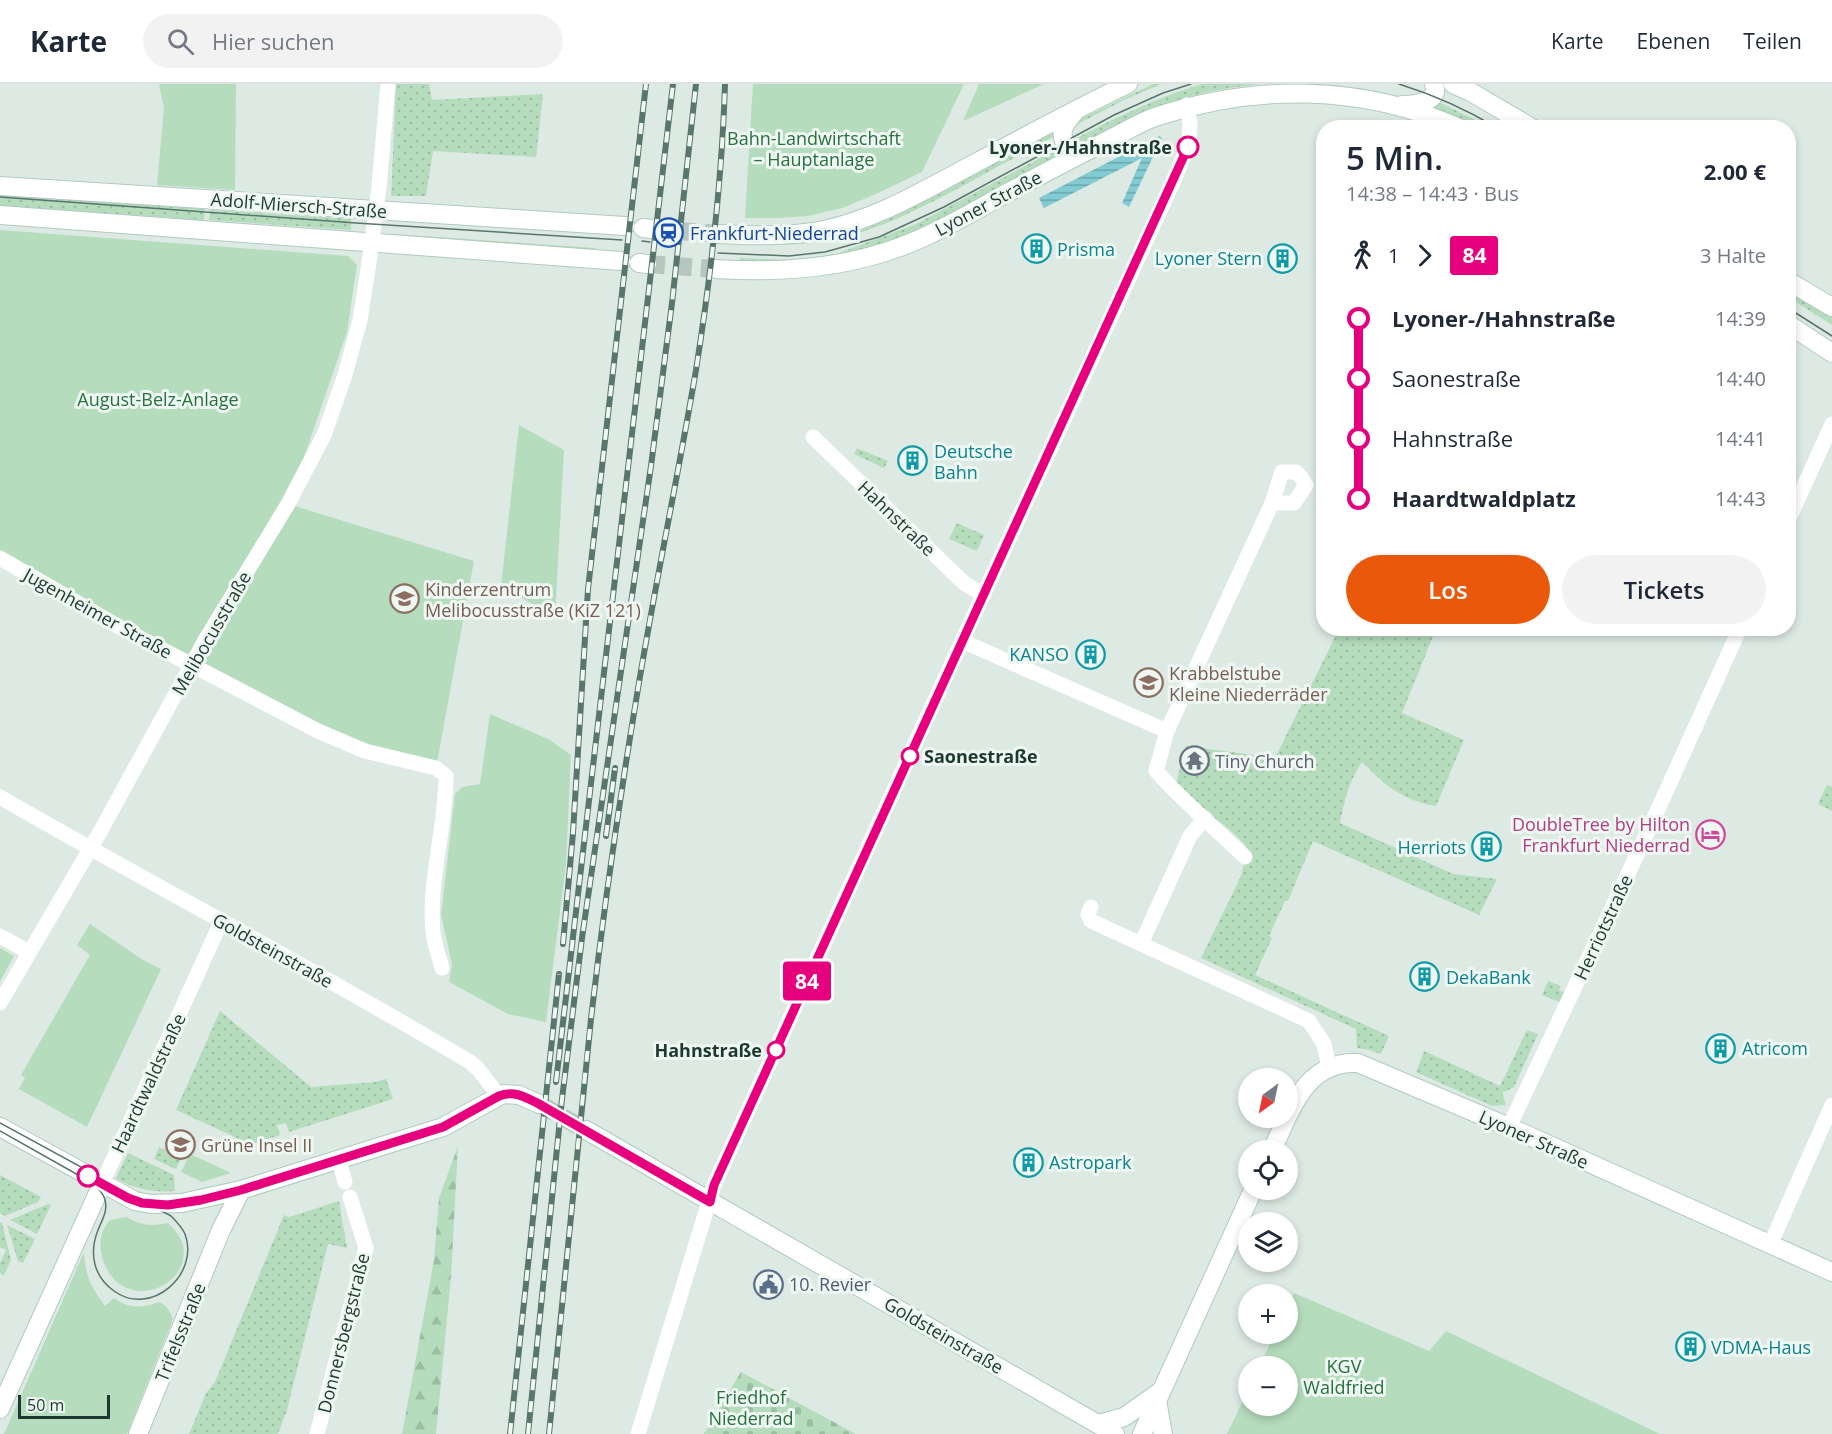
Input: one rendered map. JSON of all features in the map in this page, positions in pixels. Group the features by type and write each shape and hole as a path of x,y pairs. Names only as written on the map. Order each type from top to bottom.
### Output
{"main road":[{"path":"719,234 799,234 848,224 914,196 1128,84"},
{"path":"1397,105 1426,101 1434,96 1436,89 1434,84"},
{"path":"1453,84 1518,120"},
{"name":"Lyoner Straße","path":"716,269 752,271 799,268 845,262 885,252 931,234 1081,153 1154,117 1187,105 1230,94 1278,88 1336,91 1373,98 1437,120"},
{"path":"1076,110 1066,121 1061,132 1063,142 1068,148 1081,153"},
{"name":"Adolf-Miersch-Straße","path":"0,186 625,226"},
{"name":"Adolf-Miersch-Straße","path":"0,215 621,261"},
{"path":"1796,286 1832,307"},
{"path":"1796,329 1832,353"},
{"name":"Lyoner Straße","path":"1329,1067 1345,1062 1358,1063 1391,1075 1832,1272"},
{"path":"1277,1140 1301,1092 1317,1074 1329,1067"},
{"path":"0,1127 128,1198 142,1203 168,1205 241,1190 443,1127 499,1096 514,1094 539,1104"},
{"name":"Goldsteinstraße","path":"586,1131 1099,1427"},
{"name":"Haardtwaldstraße","path":"0,1409 102,1184"},
{"name":"Trifelsstraße","path":"138,1434 221,1230 241,1190"},
{"path":"201,1200 218,1213 221,1230"},
{"path":"1142,1434 1248,1200"},
{"path":"1099,1427 1124,1417 1160,1395"},
{"path":"1160,1395 1163,1434"}],"street":[{"name":"Melibocusstraße","path":"0,1004 192,664 288,504 324,435 355,342 376,211 388,84"},
{"path":"638,1434 714,1185 1188,147 1191,134 1187,105"},
{"path":"1796,503 1832,424"},
{"name":"Hahnstraße","path":"813,437 964,583 984,595"},
{"path":"1245,857 1205,818 1180,798 1156,771 1167,731 1272,503"},
{"name":"Jugenheimer Straße","path":"0,558 121,628 318,731 365,751 436,768 446,776 432,918 433,934 442,968"},
{"name":"Herriotstraße","path":"1509,1127 1736,636"},
{"path":"962,641 1167,731"},
{"name":"Goldsteinstraße","path":"0,797 470,1062 499,1096"},
{"path":"1141,944 1190,836 1205,818"},
{"path":"1091,907 1088,914 1091,921 1309,1021 1324,1044 1329,1067"},
{"name":"Haardtwaldstraße","path":"102,1184 221,922"},
{"path":"0,936 29,952"},
{"path":"1770,1245 1832,1105"},
{"path":"339,1160 345,1182"},
{"name":"Donnersbergstraße","path":"317,1434 366,1248 350,1197"}],"green space":[{"path":"159,84 236,84 235,190 157,185 164,108"},
{"path":"396,84 429,84 432,100 543,94 536,157 433,151 426,196 391,196"},
{"name":"Bahn-Landwirtschaft – Hauptanlage","path":"753,84 964,84 922,172 842,208 808,216 745,218"},
{"path":"979,84 1044,84 963,121"},
{"path":"1153,84 1161,84 1070,128 1075,122"},
{"path":"1202,84 1259,84 1190,96 1168,104 1084,145 1072,141 1135,109"},
{"path":"1437,101 1476,120 1455,120 1428,109"},
{"path":"1062,122 1055,136 942,197 877,227 850,236 812,243 740,243 795,240"},
{"path":"1057,149 1065,155 930,228 868,249 808,261 739,264 740,258 791,260 836,254 916,224"},
{"path":"0,195 205,209 204,220 0,206"},
{"path":"210,210 351,219 351,230 209,220"},
{"name":"August-Belz-Anlage","path":"0,230 348,256 357,265 347,332 288,504 474,561 436,768 318,731 192,665 0,550"},
{"path":"393,234 595,248 595,254 393,237"},
{"path":"1796,293 1832,314 1832,325 1796,302"},
{"path":"519,425 564,450 555,617 501,586"},
{"path":"857,448 888,461 884,468 854,454"},
{"path":"957,523 984,535 977,551 949,539"},
{"path":"1336,636 1433,636 1402,713 1464,740 1436,806 1415,801 1395,791 1362,762 1353,777 1340,823 1453,874 1497,879 1479,915 1313,841 1288,901 1285,901 1269,936 1272,938 1255,975 1389,1036 1381,1054 1357,1048 1356,1029 1201,958 1241,876 1248,849 1241,840 1204,810 1174,791 1186,746 1275,758"},
{"path":"490,714 550,740 571,755 566,864 546,1022 508,1014 449,982 452,964 441,915 455,794 462,787 480,784"},
{"path":"1827,785 1832,787 1832,811 1818,804"},
{"path":"90,924 143,960 161,969 87,1127 19,1089 25,1078 21,1075 90,955 77,945"},
{"path":"0,948 14,956 0,981"},
{"path":"1548,981 1561,986 1559,990 1566,993 1562,1003 1542,995"},
{"path":"220,1011 311,1087 375,1082 386,1079 393,1099 289,1132 286,1123 277,1125 280,1135 250,1144 176,1110"},
{"path":"1527,1030 1538,1034 1514,1087 1502,1093 1506,1105 1492,1106 1416,1072 1424,1051 1500,1086"},
{"path":"458,1146 451,1277 436,1434 402,1434 434,1260 439,1198"},
{"path":"159,1147 182,1157 176,1169 154,1159"},
{"path":"128,1153 174,1175 175,1191 145,1189 116,1178"},
{"path":"190,1154 231,1173 202,1182 181,1172"},
{"path":"0,1175 41,1197 38,1202 5,1216 0,1213"},
{"path":"339,1201 347,1248 328,1244 287,1410 278,1434 189,1434 206,1393 215,1382 284,1215 289,1217"},
{"path":"48,1204 51,1205 37,1234 10,1220"},
{"path":"127,1217 147,1224 168,1223 178,1234 182,1242 184,1257 179,1271 169,1282 142,1291 127,1288 114,1279 104,1263 100,1246 102,1235 110,1220"},
{"path":"0,1222 11,1260 4,1275 0,1273 0,1263 6,1250 0,1247"},
{"path":"7,1225 35,1239 23,1263 18,1261"},
{"path":"84,1252 90,1281 105,1306 114,1298 125,1304 136,1306 159,1302 166,1307 173,1319 127,1434 4,1434"},
{"name":"KGV Waldfried","path":"1298,1295 1429,1351 1446,1331 1660,1434 1227,1434 1238,1411 1238,1416 1298,1416 1298,1356 1264,1356 1270,1344 1298,1344"},
{"name":"Friedhof Niederrad","path":"741,1372 856,1434 704,1434"}],"water":[{"path":"1159,136 1162,138 1129,207 1122,203 1142,158 1044,208 1039,198"}],"tunnel":[{"path":"651,229 719,234"},
{"path":"647,264 716,269"},
{"path":"539,1104 586,1130"}],"tram line":[{"path":"718,253 789,256 825,252 879,237 944,207 1114,115 1163,93 1191,84"},
{"path":"1399,84 1450,103 1483,120"},
{"path":"0,197 622,240"},
{"path":"642,241 650,242"},
{"path":"1796,313 1832,336"},
{"path":"0,1123 171,1216 184,1231 188,1249 179,1277 169,1288 143,1299 128,1298 114,1291 101,1278 95,1264 95,1239 106,1208 105,1200 98,1188 0,1131"}],"railway":[{"path":"563,944 573,833 588,589 646,84"},
{"path":"556,1082 673,84"},
{"path":"528,1434 562,1099 582,938 651,466 696,84"},
{"path":"549,1434 601,940 642,665 689,412 701,334 718,192 725,84"},
{"path":"606,836 615,768"},
{"path":"510,1434 559,974"}],"bus line":[{"name":"84","path":"88,1176 142,1203 168,1205 201,1200 241,1190 443,1127 499,1096 509,1093 539,1104 710,1202 714,1185 1188,147"}],"place":[{"name":"Lyoner-/Hahnstraße","path":"1188,147"},
{"name":"Frankfurt-Niederrad","path":"669,233"},
{"name":"Prisma","path":"1036,249"},
{"name":"Lyoner Stern","path":"1283,258"},
{"name":"Deutsche Bahn","path":"913,461"},
{"name":"Kinderzentrum Melibocusstraße (KiZ 121)","path":"404,599"},
{"name":"KANSO","path":"1090,654"},
{"name":"Krabbelstube Kleine Niederräder","path":"1148,683"},
{"name":"Saonestraße","path":"910,756"},
{"name":"Tiny Church","path":"1194,761"},
{"name":"DoubleTree by Hilton Frankfurt Niederrad","path":"1711,834"},
{"name":"Herriots","path":"1487,847"},
{"name":"DekaBank","path":"1425,977"},
{"name":"Atricom","path":"1721,1048"},
{"name":"Hahnstraße","path":"776,1050"},
{"name":"Grüne Insel II","path":"180,1145"},
{"name":"Astropark","path":"1028,1162"},
{"name":"10. Revier","path":"768,1284"},
{"name":"VDMA-Haus","path":"1690,1347"}]}
